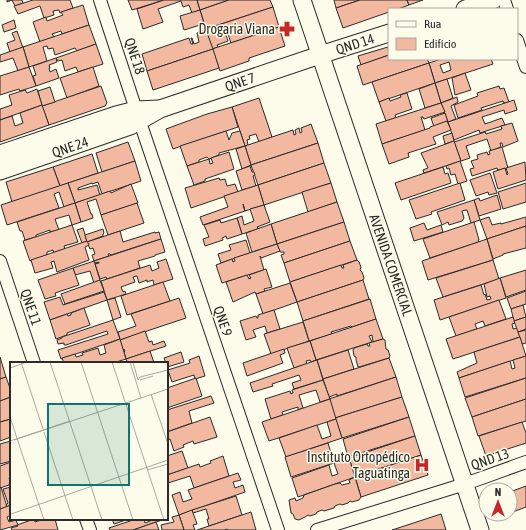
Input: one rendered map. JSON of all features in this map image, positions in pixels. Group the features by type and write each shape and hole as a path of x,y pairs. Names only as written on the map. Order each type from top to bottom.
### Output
{"street":[{"name":"QNE 18","path":"100,0 138,116"},
{"name":"AVENIDA COMERCIAL","path":"302,0 480,530"},
{"path":"468,8 493,0"},
{"name":"QND 14","path":"320,55 388,33"},
{"path":"518,43 526,67"},
{"name":"QNE 7","path":"138,116 320,55"},
{"name":"QNE 24","path":"0,154 106,118 138,116"},
{"name":"QNE 24","path":"0,171 115,132 138,116"},
{"name":"QNE 9","path":"138,116 278,530"},
{"name":"QNE 11","path":"0,261 34,362"},
{"name":"QND 13","path":"317,530 465,484 526,462"},
{"path":"86,520 90,530"}],"building":[{"path":"12,0 22,0 23,3 15,6"},
{"path":"33,0 70,0 73,8 60,13 59,10 53,11 54,15 44,18 40,6 18,14 14,6"},
{"path":"128,0 164,0 132,10"},
{"path":"164,0 197,0 200,10 192,13 189,5 183,7 181,1 158,9 163,22 143,29 137,9"},
{"path":"197,0 229,0 200,10"},
{"path":"229,0 270,0 273,7 206,29 200,10"},
{"path":"334,0 360,0 336,8"},
{"path":"360,0 407,0 409,5 401,8 388,8 388,12 343,28 336,8"},
{"path":"407,0 423,0 409,5"},
{"path":"83,5 89,25 62,34 61,31 52,34 54,37 40,42 33,22 46,17 47,21 63,15 61,12"},
{"path":"273,7 279,27 231,43 228,34 226,35 228,41 217,45 218,47 212,49 206,29"},
{"path":"200,10 206,30 202,31 200,25 184,30 180,16"},
{"path":"14,20 16,28 4,32 2,25"},
{"path":"89,25 96,44 77,51 75,48 55,55 53,48 48,49 47,46 43,47 47,61 29,67 23,47"},
{"path":"279,27 285,46 249,58 249,61 220,71 212,49"},
{"path":"206,30 213,49 147,71 142,54 189,38 191,44 193,44 192,38 194,44 199,42 197,33"},
{"path":"17,31 23,48 10,52 7,43 15,40 12,33"},
{"path":"96,44 103,64 78,72 76,67 65,71 62,60 58,61 56,58"},
{"path":"23,47 29,67 18,71 13,58 0,62 0,55"},
{"path":"388,47 388,55 361,65 358,56"},
{"path":"213,49 219,68 153,90 147,71"},
{"path":"388,55 388,60 428,60 429,63 363,85 357,66"},
{"path":"56,58 57,62 49,65 49,68 50,72 56,69 59,78 36,86 33,76 36,75 33,66"},
{"path":"438,60 491,60 493,64 435,83 429,63","holes":["449,62 451,70 443,73 440,65"]},
{"path":"429,63 435,83 379,102 372,82"},
{"path":"29,67 36,86 20,91 19,89 0,95 0,76"},
{"path":"93,67 99,86 67,98 60,78"},
{"path":"465,73 471,90 455,95 452,78"},
{"path":"447,79 453,98 441,103 435,83"},
{"path":"435,83 441,103 425,108 419,89"},
{"path":"101,86 107,103 105,106 49,125 42,106"},
{"path":"499,86 500,89 504,88 509,102 504,103 503,101 481,108 482,110 458,118 454,105 478,96 477,93"},
{"path":"50,87 55,102 42,106 38,91"},
{"path":"37,89 42,105 0,120 0,109 12,105 9,95 25,90 27,93"},
{"path":"407,93 412,109 395,115 396,118 386,121 379,102 389,98 390,101"},
{"path":"457,97 458,102 451,106 456,119 448,122 441,103"},
{"path":"259,98 272,137 259,142 256,134 249,136 250,139 247,140 248,145 245,146 232,107"},
{"path":"514,100 517,110 505,114 504,110 482,117 485,124 502,118 505,125 480,133 479,130 454,140 448,122"},
{"path":"441,103 445,112 424,119 421,117 425,130 382,144 376,124"},
{"path":"42,105 49,125 0,142 0,120 12,116 15,126 23,123 20,113"},
{"path":"232,107 238,127 173,149 166,129 207,114"},
{"path":"445,113 448,122 434,127 431,118"},
{"path":"447,121 451,130 433,137 436,144 408,153 409,157 389,164 382,144"},
{"path":"512,123 518,141 503,147 502,143 500,143 501,147 491,151 487,139 466,146 470,158 461,161 454,142 485,132 486,134 502,129 501,126"},
{"path":"311,124 318,143 251,165 245,146 293,130 294,135 296,134 295,130 299,128 300,133 302,132 301,128"},
{"path":"226,131 229,140 232,133 240,131 245,146 219,153 219,155 209,159 207,157 199,160 199,162 187,166 180,146"},
{"path":"452,133 454,141 445,144 443,136"},
{"path":"454,141 461,161 424,173 423,170 428,168 421,153"},
{"path":"128,142 135,161 102,172 96,153"},
{"path":"318,143 324,163 258,185 251,165"},
{"path":"245,146 251,165 242,169 236,149"},
{"path":"502,147 508,168 498,170 497,168 472,176 470,169 474,168 471,161 478,159 477,155 487,152 488,155 490,154 489,151"},
{"path":"229,152 234,169 205,179 205,181 194,185 187,166 209,159 210,164 213,163 211,158"},
{"path":"92,154 98,173 60,186 53,167"},
{"path":"135,161 141,181 102,194 98,182 92,183 78,188 78,190 97,185 100,195 75,203 68,183"},
{"path":"460,161 467,181 458,184 455,174 451,175 449,168 447,169 446,166"},
{"path":"525,162 526,180 498,189 493,172 505,168 507,175 506,168"},
{"path":"324,163 331,183 264,205 258,185"},
{"path":"250,166 255,175 253,176 256,186 242,190 236,171"},
{"path":"53,167 60,186 12,202 6,182"},
{"path":"443,167 445,174 448,173 451,183 401,200 395,183"},
{"path":"490,173 497,193 489,195 488,192 476,196 470,180"},
{"path":"219,178 220,180 225,179 227,186 235,184 238,192 191,208 185,188"},
{"path":"68,183 75,203 64,207 59,192 54,194 59,208 7,225 1,205"},
{"path":"331,183 337,202 308,212 302,192"},
{"path":"460,183 465,200 416,219 409,200"},
{"path":"526,183 526,202 503,209 498,192"},
{"path":"131,184 138,203 101,215 96,199 87,202 93,218 81,222 75,203 110,191 111,193"},
{"path":"258,185 264,205 203,225 200,217 228,207 224,196"},
{"path":"497,195 501,209 479,216 474,200 479,198 480,201"},
{"path":"474,200 480,220 471,223 466,210 462,211 464,218 462,221 449,225 448,222 442,225 437,212"},
{"path":"337,202 344,222 277,244 271,224"},
{"path":"75,203 81,222 72,225 69,215 55,219 59,230 50,232 50,230 36,235 36,237 25,240 17,222"},
{"path":"137,203 144,223 108,235 101,215"},
{"path":"264,205 270,222 257,227 258,229 242,234 237,218 242,216 244,225 254,221 250,209"},
{"path":"489,217 492,225 526,217 526,226 487,239 480,220"},
{"path":"237,218 242,234 227,239 226,236 222,238 223,240 205,246 203,239 209,237 204,225 220,220 221,223"},
{"path":"344,222 350,241 284,263 281,255 284,254 284,252 280,252 277,244"},
{"path":"474,222 479,242 430,258 423,239"},
{"path":"424,223 427,230 441,225 443,232 414,241 410,228"},
{"path":"271,224 277,244 252,252 246,233"},
{"path":"72,225 78,242 64,246 65,249 54,253 53,250 47,252 47,255 30,261 23,241"},
{"path":"526,226 526,248 503,254 493,259 487,239"},
{"path":"83,228 87,241 82,243 77,230"},
{"path":"103,229 103,236 87,242 85,235"},
{"path":"120,231 123,242 155,232 159,232 161,239 111,255 108,254 109,256 94,261 92,255 95,254 93,248 90,249 87,242"},
{"path":"161,239 165,252 138,261 140,268 107,279 106,277 100,279 95,264 99,262 95,263 94,261"},
{"path":"487,239 493,260 428,280 422,261"},
{"path":"246,240 250,253 221,263 218,254 231,250 229,245"},
{"path":"87,241 89,245 85,247 89,260 57,272 54,261 51,262 53,268 35,273 31,260"},
{"path":"350,241 357,260 290,282 284,263"},
{"path":"277,244 280,251 261,258 260,256 264,270 222,283 216,265 232,259 233,262 235,261 234,258"},
{"path":"166,259 173,279 154,285 153,280 147,282 147,280 139,283 136,276 133,277 135,282 121,287 123,292 125,291 126,294 107,300 101,281 150,265 152,271 159,268 157,262"},
{"path":"357,260 361,267 360,270 364,278 363,280 297,302 290,282 341,265 342,268 344,268 343,265"},
{"path":"493,260 499,279 443,297 436,278"},
{"path":"94,261 100,280 94,283 90,271 75,275 73,268"},
{"path":"73,268 79,285 55,293 56,296 45,299 38,280"},
{"path":"266,269 272,287 264,289 265,291 256,294 255,292 233,302 226,282 247,275 249,279 251,278 249,275"},
{"path":"526,270 526,290 506,297 500,278"},
{"path":"500,278 506,298 440,320 434,300 481,285 487,300 491,299 490,296 487,297 484,284"},
{"path":"100,280 104,291 65,304 61,294"},
{"path":"363,280 369,299 303,321 297,302"},
{"path":"163,282 170,301 127,315 121,296"},
{"path":"290,283 297,302 263,314 256,294"},
{"path":"526,291 526,304 511,309 507,298"},
{"path":"104,292 107,300 50,320 44,302 60,297 63,305"},
{"path":"115,298 121,317 113,320 107,300"},
{"path":"179,298 186,318 120,340 118,332 136,326 131,314"},
{"path":"370,299 376,319 331,332 332,334 309,341 303,321"},
{"path":"499,300 506,319 485,326 483,321 475,324 477,329 456,336 449,317"},
{"path":"523,305 526,317 514,321 511,309"},
{"path":"84,308 90,325 67,333 67,335 56,339 50,320 67,314 68,316 71,315 71,313"},
{"path":"274,310 280,329 267,333 265,326 253,330 256,337 246,340 240,321 256,316 258,318 258,315"},
{"path":"513,317 515,323 512,324 513,329 517,328 520,337 453,359 446,339"},
{"path":"526,317 526,329 518,332 514,321"},
{"path":"376,319 383,339 373,342 372,335 369,336 372,342 316,360 310,341"},
{"path":"113,320 120,339 61,359 58,350 108,334 107,331 66,345 64,345 64,343 58,344 57,340"},
{"path":"303,322 309,341 271,354 264,334"},
{"path":"526,330 526,343 522,344 518,332"},
{"path":"145,331 149,342 152,341 153,345 164,341 166,346 126,359 125,351 124,349 123,350 120,340"},
{"path":"520,337 526,356 459,378 457,372 477,363 474,352"},
{"path":"120,339 126,359 116,362 64,362 62,358 75,354 76,357 83,355 82,353 98,348 100,355 106,353 104,345"},
{"path":"383,339 385,340 386,349 388,350 390,356 389,358 358,367 356,357 354,356 354,348 367,344 370,346 369,343"},
{"path":"310,341 316,360 311,362 310,360 306,361 307,364 294,368 287,348"},
{"path":"284,349 285,353 280,355 283,363 247,376 243,363"},
{"path":"348,350 354,369 323,379 317,360"},
{"path":"150,351 154,362 128,362 126,359"},
{"path":"181,352 184,362 168,367 168,362 166,362 164,358"},
{"path":"199,356 205,376 195,379 194,375 172,382 168,370 190,363 189,360"},
{"path":"526,356 526,378 465,397 459,378 510,361 512,369 515,368 513,360"},
{"path":"0,357 6,377 0,379"},
{"path":"389,358 396,377 337,396 337,394 329,397 323,379"},
{"path":"317,360 323,380 294,389 292,383 301,380 299,375 272,384 273,386 253,392 250,383"},
{"path":"6,377 10,388 10,397 0,401 0,379"},
{"path":"396,377 402,397 335,418 329,399"},
{"path":"196,378 202,396 168,408 168,388"},
{"path":"526,378 526,399 472,417 465,398"},
{"path":"323,380 330,399 320,402 316,390 299,395 303,408 298,410 298,407 282,412 283,415 271,419 265,399 290,391 291,394 293,393 292,390"},
{"path":"211,396 214,403 189,411 192,423 168,432 168,410"},
{"path":"10,397 10,419 0,422 0,401"},
{"path":"402,397 409,417 342,438 335,418"},
{"path":"330,399 336,419 269,441 262,422"},
{"path":"526,399 526,421 478,436 472,417"},
{"path":"210,417 217,437 194,444 193,441 174,451 170,439 168,440 168,432"},
{"path":"409,417 415,436 348,457 343,439"},
{"path":"10,419 10,437 0,441 0,422"},
{"path":"336,419 342,438 286,457 279,438 317,425 322,439 331,436 327,422"},
{"path":"522,422 526,433 526,443 486,456 479,436"},
{"path":"415,436 421,455 355,477 349,458"},
{"path":"10,441 10,461 0,464 0,444"},
{"path":"328,443 334,463 291,477 285,457"},
{"path":"182,451 188,468 168,475 168,456"},
{"path":"421,455 428,475 361,497 355,477"},
{"path":"223,456 229,476 194,488 190,476 168,483 168,475 199,464 200,467 211,463 210,461"},
{"path":"349,458 355,477 298,497 292,478 329,465 332,476 338,474 334,463"},
{"path":"10,462 9,485 0,488 0,466"},
{"path":"238,473 241,480 233,482 235,488 243,485 245,492 179,515 172,495 180,492 183,502 192,499 188,490"},
{"path":"355,477 361,497 359,500 352,502 350,501 342,505 340,504 334,508 324,511 322,510 316,514 310,516 308,515 299,520 295,519 291,513 289,500 295,498 296,501 303,498 304,495 335,484 340,483 342,485 350,483 349,480"},
{"path":"526,486 526,507 518,510 518,489"},
{"path":"1,487 7,507 0,509 0,488"},
{"path":"10,487 10,506 7,507 6,505 8,503 3,489"},
{"path":"236,496 242,515 209,526 207,519 209,519 206,509 193,513 192,510"},
{"path":"10,505 10,516 7,517 9,522 16,520 18,525 0,530 0,509"},
{"path":"192,510 197,524 193,525 195,530 184,530 179,515"},
{"path":"251,512 256,530 197,530"},
{"path":"441,514 446,530 392,530"},
{"path":"179,515 184,530 162,530 161,525 174,522 172,517"},
{"path":"31,520 34,520 35,522 41,520 55,520 58,530 12,530 11,528 18,526 17,525"},
{"path":"112,520 126,520 114,524"},
{"path":"133,520 144,520 145,523 152,520 162,520 133,530 110,530 109,528"},
{"path":"156,522 159,530 133,530"}],"place":[{"name":"Drogaria Viana","path":"287,29"},
{"name":"Instituto Ortopédico Taguatinga","path":"422,465"}]}
